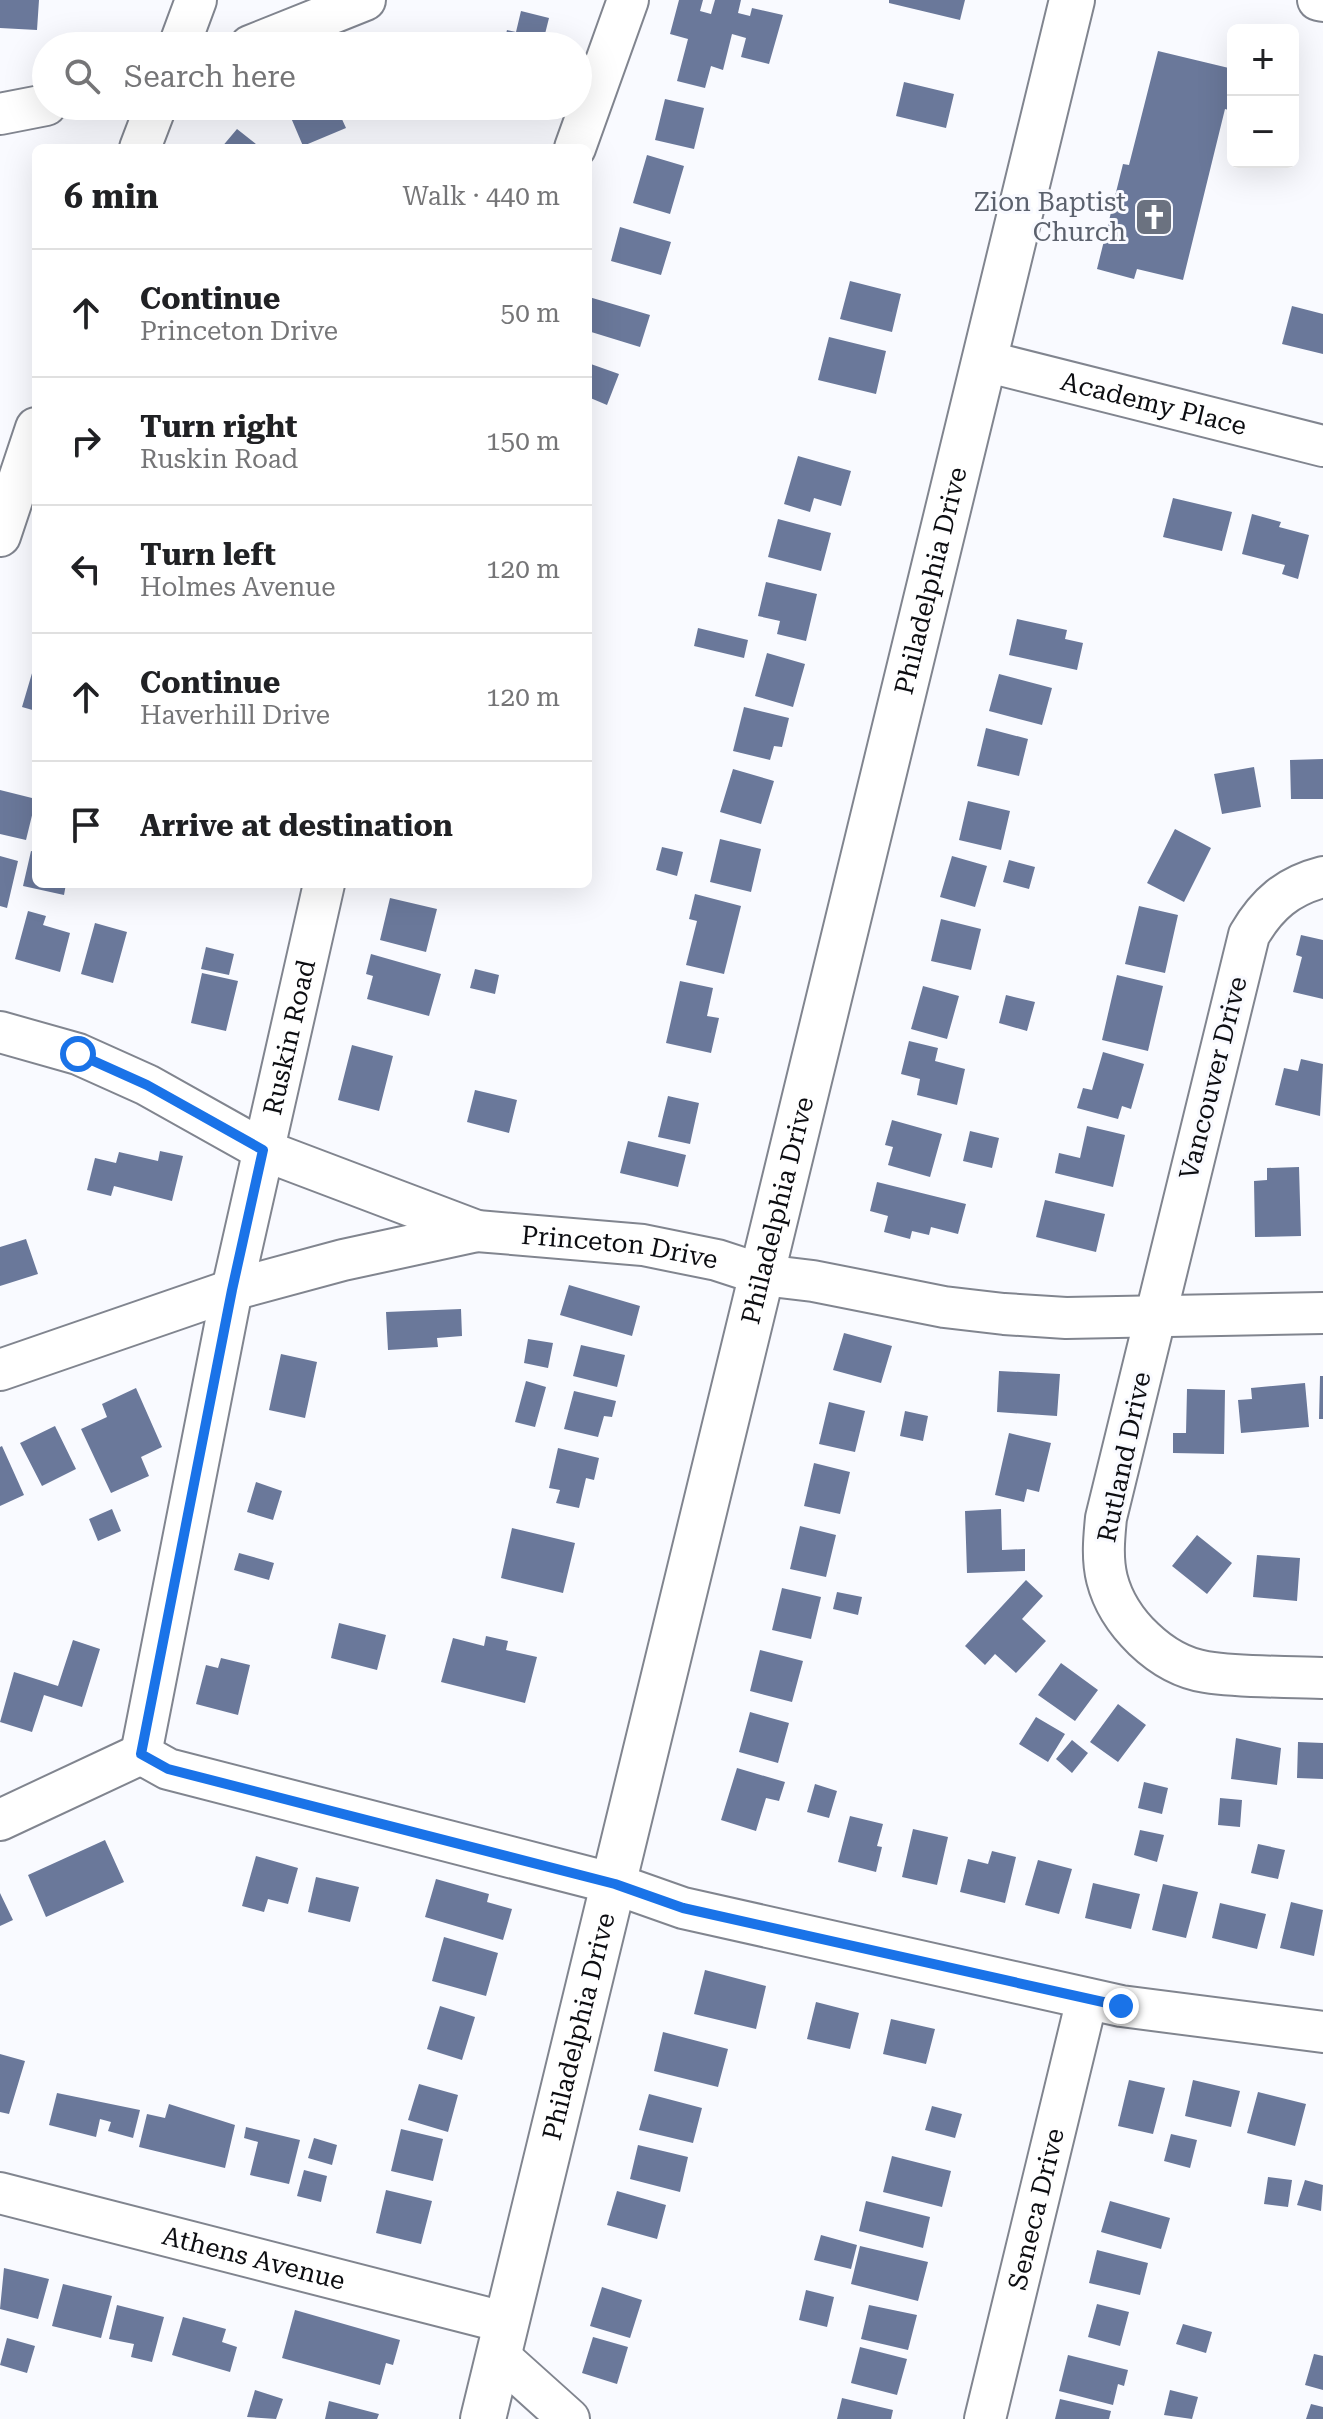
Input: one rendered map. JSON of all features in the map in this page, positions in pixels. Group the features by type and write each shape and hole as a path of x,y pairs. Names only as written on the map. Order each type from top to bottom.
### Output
{"main road":[{"name":"Philadelphia Drive","path":"483,2419 1072,0"}],"street":[{"path":"184,32 196,0"},
{"path":"285,32 365,0"},
{"path":"592,101 628,0"},
{"path":"0,114 32,108"},
{"path":"142,144 151,120"},
{"path":"576,144 585,120"},
{"name":"Academy Place","path":"985,361 1323,446"},
{"path":"0,536 32,440"},
{"name":"Vancouver Drive","path":"1155,1317 1249,935 1261,915 1286,890 1323,877"},
{"name":"Ruskin Road","path":"141,1754 232,1290 323,888"},
{"name":"Princeton Drive","path":"0,1032 78,1054 147,1085 263,1150 477,1231 643,1245 717,1260 763,1275 1004,1314 1066,1318 1323,1313"},
{"path":"0,1370 232,1290 343,1260 477,1231"},
{"name":"Rutland Drive","path":"1155,1317 1106,1518 1103,1546 1107,1579 1118,1608 1154,1647 1188,1667 1205,1672 1323,1678"},
{"path":"0,1820 141,1754 168,1769 615,1884 683,1908 1087,1999 1234,2023 1323,2032"},
{"name":"Seneca Drive","path":"985,2419 1087,1999"},
{"name":"Athens Avenue","path":"0,2193 503,2340"},
{"path":"503,2340 569,2419"}],"building":[{"path":"0,0 39,0 37,30 0,28"},
{"path":"679,0 703,0 700,11 711,14 715,0 741,0 738,13 750,16 752,8 783,15 769,64 741,57 746,38 732,34 723,70 711,66 705,88 677,81 688,39 670,34"},
{"path":"889,0 965,0 960,20 889,3"},
{"path":"521,11 549,18 546,32 516,32"},
{"name":"Zion Baptist Church","path":"1158,51 1227,68 1227,110 1183,280 1137,269 1134,279 1097,269 1123,164 1129,165"},
{"path":"904,82 954,94 946,128 896,116"},
{"path":"665,99 704,108 694,149 655,140"},
{"path":"292,120 342,120 346,128 302,144"},
{"path":"237,129 256,144 224,144"},
{"path":"647,155 684,166 670,214 633,203"},
{"path":"620,227 671,242 661,275 611,261"},
{"path":"850,281 901,294 892,332 840,319"},
{"path":"592,298 650,315 640,347 592,332"},
{"path":"1292,306 1323,314 1323,354 1282,344"},
{"path":"829,337 886,351 876,394 818,380"},
{"path":"592,364 619,374 607,405 592,399"},
{"path":"798,456 851,471 841,506 814,498 810,512 784,504"},
{"path":"1173,498 1232,512 1222,551 1163,537"},
{"path":"1252,514 1281,522 1279,527 1309,535 1298,579 1282,574 1285,565 1242,554"},
{"path":"778,519 831,533 821,571 768,557"},
{"path":"766,582 817,594 806,641 777,634 780,621 758,616"},
{"path":"1017,619 1067,630 1065,639 1083,643 1077,670 1009,655"},
{"path":"698,628 748,640 744,658 694,646"},
{"path":"767,653 805,664 793,707 755,696"},
{"path":"32,673 32,710 22,707"},
{"path":"999,674 1052,688 1042,725 989,711"},
{"path":"744,707 789,718 782,747 774,746 770,760 733,751"},
{"path":"986,728 1028,739 1019,776 977,766"},
{"path":"1323,759 1323,799 1291,799 1290,760"},
{"path":"1254,767 1261,807 1222,814 1214,774"},
{"path":"733,769 774,781 761,824 720,812"},
{"path":"0,790 32,798 32,815 26,840 0,834"},
{"path":"968,801 1010,811 1001,850 959,840"},
{"path":"1175,829 1211,848 1184,902 1147,883"},
{"path":"720,839 761,849 751,892 710,882"},
{"path":"662,847 683,852 677,876 656,870"},
{"path":"31,851 32,851 32,888 23,886"},
{"path":"0,856 18,861 7,908 0,906"},
{"path":"952,856 987,866 975,907 940,897"},
{"path":"1009,860 1035,867 1029,889 1003,882"},
{"path":"32,888 65,888 64,895"},
{"path":"695,894 741,906 724,974 686,965 697,921 689,919"},
{"path":"390,898 437,909 426,952 380,940"},
{"path":"1139,906 1178,915 1165,973 1125,964"},
{"path":"28,911 46,916 43,925 70,933 60,972 15,959"},
{"path":"941,919 981,929 971,970 931,961"},
{"path":"95,923 127,932 113,983 81,974"},
{"path":"1301,935 1323,940 1323,999 1293,992 1302,957 1296,955"},
{"path":"206,947 234,954 229,975 201,969"},
{"path":"371,954 441,974 429,1016 367,999 373,976 366,974"},
{"path":"475,969 499,975 495,994 470,988"},
{"path":"202,973 238,981 226,1031 191,1023"},
{"path":"1117,975 1163,986 1148,1051 1102,1040"},
{"path":"680,981 713,988 707,1016 719,1018 711,1053 666,1043"},
{"path":"923,986 959,996 947,1039 911,1029"},
{"path":"1006,995 1035,1002 1027,1031 999,1023"},
{"path":"909,1041 938,1048 935,1061 965,1069 957,1105 917,1095 920,1079 901,1074"},
{"path":"352,1045 393,1056 379,1111 338,1100"},
{"path":"1103,1052 1144,1064 1131,1109 1122,1106 1118,1119 1077,1108 1083,1088 1092,1090"},
{"path":"1301,1059 1323,1064 1320,1116 1275,1105 1284,1068 1298,1071"},
{"path":"475,1090 517,1100 509,1133 467,1122"},
{"path":"668,1096 699,1103 690,1144 658,1137"},
{"path":"892,1120 942,1134 930,1177 888,1165 893,1147 885,1145"},
{"path":"1087,1126 1125,1135 1113,1187 1055,1173 1059,1153 1080,1158"},
{"path":"970,1131 999,1138 992,1168 963,1161"},
{"path":"628,1141 686,1155 678,1187 620,1173"},
{"path":"160,1151 183,1156 172,1201 114,1186 111,1196 87,1190 95,1158 116,1163 119,1152 158,1161"},
{"path":"1299,1167 1301,1236 1255,1237 1254,1181 1267,1180 1267,1168"},
{"path":"877,1182 966,1204 958,1234 931,1227 929,1235 912,1231 910,1239 884,1232 888,1216 870,1211"},
{"path":"1045,1200 1105,1214 1096,1252 1036,1237"},
{"path":"26,1239 38,1274 0,1286 0,1247"},
{"path":"569,1285 640,1306 632,1336 560,1315"},
{"path":"461,1309 462,1336 437,1338 438,1347 388,1350 386,1312"},
{"path":"844,1333 892,1346 881,1383 833,1370"},
{"path":"528,1339 553,1343 548,1368 524,1363"},
{"path":"581,1345 625,1355 617,1387 573,1376"},
{"path":"281,1354 317,1362 305,1418 269,1410"},
{"path":"999,1371 1060,1374 1057,1416 997,1412"},
{"path":"1320,1376 1323,1376 1323,1419 1319,1419"},
{"path":"526,1381 546,1387 535,1427 515,1422"},
{"path":"1305,1383 1309,1427 1241,1433 1238,1400 1252,1399 1251,1388"},
{"path":"136,1388 162,1447 141,1457 149,1476 111,1493 81,1429 107,1417 102,1404"},
{"path":"1187,1389 1225,1390 1224,1454 1173,1453 1173,1433 1186,1433"},
{"path":"574,1391 616,1401 612,1417 604,1416 598,1437 564,1429"},
{"path":"829,1402 865,1411 855,1452 819,1444"},
{"path":"905,1411 928,1416 923,1441 900,1436"},
{"path":"55,1426 76,1469 42,1486 20,1443"},
{"path":"1009,1433 1051,1443 1039,1492 1027,1489 1024,1502 995,1495"},
{"path":"0,1447 24,1495 0,1506"},
{"path":"558,1448 599,1458 594,1480 586,1478 579,1508 556,1503 560,1490 549,1488"},
{"path":"814,1463 850,1472 840,1514 804,1506"},
{"path":"256,1482 282,1491 273,1520 247,1512"},
{"path":"112,1509 121,1531 98,1541 89,1519"},
{"path":"1001,1509 1002,1550 1025,1549 1025,1571 967,1573 965,1511"},
{"path":"800,1526 836,1535 826,1577 790,1569"},
{"path":"512,1528 575,1543 563,1593 501,1578"},
{"path":"1197,1535 1232,1563 1207,1594 1172,1566"},
{"path":"239,1553 274,1563 269,1580 234,1570"},
{"path":"1257,1555 1300,1558 1297,1601 1253,1597"},
{"path":"1026,1580 1043,1596 1022,1619 1046,1641 1016,1673 995,1654 985,1665 965,1646"},
{"path":"782,1588 821,1597 811,1639 772,1630"},
{"path":"837,1592 862,1597 858,1615 833,1609"},
{"path":"339,1623 386,1635 377,1670 331,1658"},
{"path":"486,1636 508,1641 506,1650 537,1657 525,1703 441,1682 453,1638 484,1646"},
{"path":"73,1640 100,1649 82,1707 44,1695 32,1732 0,1722 14,1672 58,1686"},
{"path":"760,1650 803,1661 792,1702 750,1691"},
{"path":"221,1658 250,1665 238,1715 196,1704 206,1665 218,1668"},
{"path":"1061,1663 1098,1690 1075,1721 1038,1695"},
{"path":"1118,1704 1146,1725 1118,1762 1090,1742"},
{"path":"750,1712 789,1723 778,1763 739,1752"},
{"path":"1036,1717 1065,1734 1048,1762 1019,1744"},
{"path":"1236,1738 1281,1748 1277,1785 1231,1779"},
{"path":"1072,1740 1088,1753 1072,1773 1056,1759"},
{"path":"1298,1742 1323,1743 1323,1779 1297,1778"},
{"path":"737,1768 785,1782 779,1801 766,1798 756,1831 721,1820"},
{"path":"1144,1782 1168,1788 1162,1814 1138,1808"},
{"path":"815,1784 837,1791 829,1818 807,1812"},
{"path":"1220,1798 1242,1800 1240,1827 1218,1825"},
{"path":"850,1816 883,1824 877,1846 882,1847 876,1872 838,1862"},
{"path":"913,1829 948,1837 937,1885 902,1877"},
{"path":"1140,1830 1164,1835 1157,1862 1134,1855"},
{"path":"105,1840 124,1882 46,1917 28,1875"},
{"path":"1258,1844 1285,1850 1278,1879 1251,1873"},
{"path":"992,1851 1016,1857 1005,1903 960,1892 968,1859 988,1864"},
{"path":"256,1856 298,1868 288,1904 268,1899 264,1912 242,1906"},
{"path":"1038,1860 1072,1869 1059,1914 1025,1905"},
{"path":"316,1877 359,1887 350,1922 308,1912"},
{"path":"436,1879 489,1894 487,1902 512,1909 503,1940 425,1917"},
{"path":"1093,1883 1140,1894 1131,1929 1085,1918"},
{"path":"1163,1884 1198,1892 1186,1938 1152,1930"},
{"path":"0,1893 13,1920 0,1926"},
{"path":"1291,1902 1323,1910 1314,1956 1280,1948"},
{"path":"1220,1903 1266,1914 1257,1949 1212,1938"},
{"path":"444,1937 498,1953 486,1996 432,1981"},
{"path":"705,1970 766,1986 756,2029 694,2014"},
{"path":"816,2002 859,2013 850,2049 807,2039"},
{"path":"440,2006 475,2017 462,2060 427,2049"},
{"path":"891,2019 935,2029 926,2064 883,2054"},
{"path":"663,2032 728,2049 718,2087 654,2071"},
{"path":"0,2054 25,2061 9,2114 0,2112"},
{"path":"1129,2080 1165,2088 1153,2134 1118,2126"},
{"path":"1193,2080 1240,2091 1231,2127 1185,2116"},
{"path":"419,2084 458,2095 448,2132 408,2120"},
{"path":"1258,2092 1306,2104 1295,2146 1247,2133"},
{"path":"57,2093 140,2110 133,2138 108,2131 111,2122 100,2119 96,2137 49,2125"},
{"path":"649,2094 702,2108 693,2143 639,2130"},
{"path":"169,2104 235,2125 225,2168 139,2147 147,2114 165,2118"},
{"path":"932,2106 962,2114 955,2138 925,2130"},
{"path":"246,2127 300,2140 289,2184 250,2175 258,2142 244,2138"},
{"path":"401,2129 443,2139 433,2181 391,2171"},
{"path":"1171,2134 1197,2140 1190,2168 1164,2161"},
{"path":"314,2138 337,2145 332,2165 308,2158"},
{"path":"638,2145 688,2157 680,2192 630,2179"},
{"path":"892,2156 951,2171 942,2207 883,2192"},
{"path":"304,2170 327,2176 321,2202 297,2196"},
{"path":"1268,2177 1292,2180 1288,2207 1264,2204"},
{"path":"1305,2180 1323,2185 1321,2211 1297,2205"},
{"path":"386,2190 432,2201 421,2244 376,2233"},
{"path":"617,2191 666,2205 657,2239 607,2225"},
{"path":"866,2201 930,2217 923,2248 859,2231"},
{"path":"1110,2201 1170,2218 1161,2249 1101,2232"},
{"path":"821,2235 857,2245 851,2269 814,2260"},
{"path":"860,2246 928,2262 918,2301 851,2284"},
{"path":"1097,2250 1148,2263 1140,2295 1089,2283"},
{"path":"4,2268 49,2279 38,2319 0,2309"},
{"path":"63,2284 112,2296 101,2338 52,2326"},
{"path":"602,2287 642,2300 630,2338 590,2326"},
{"path":"806,2290 834,2297 827,2327 799,2320"},
{"path":"1097,2304 1129,2312 1120,2346 1088,2337"},
{"path":"117,2305 164,2317 152,2362 131,2357 134,2344 109,2339"},
{"path":"869,2305 917,2315 908,2350 861,2339"},
{"path":"295,2310 400,2340 393,2365 386,2363 380,2385 282,2358"},
{"path":"183,2317 226,2329 222,2342 237,2347 230,2372 172,2355"},
{"path":"1183,2324 1212,2332 1206,2353 1176,2344"},
{"path":"593,2337 628,2347 617,2384 582,2373"},
{"path":"7,2338 35,2346 27,2373 0,2365"},
{"path":"860,2347 907,2359 897,2395 851,2383"},
{"path":"1314,2354 1323,2356 1323,2390 1305,2385"},
{"path":"1068,2355 1128,2370 1124,2386 1118,2384 1113,2405 1059,2391"},
{"path":"255,2390 283,2399 276,2419 247,2417"},
{"path":"1170,2390 1198,2397 1192,2419 1164,2415"},
{"path":"842,2398 893,2410 891,2419 837,2419"},
{"path":"1060,2399 1111,2411 1109,2419 1055,2419"},
{"path":"329,2401 379,2414 377,2419 325,2419"},
{"path":"1311,2404 1323,2407 1323,2419 1306,2419"}],"place":[{"name":"Zion Baptist Church","path":"1154,217"}],"route":[{"path":"78,1054 147,1085 263,1150 232,1290 141,1754 168,1769 615,1884 683,1908 1121,2006"}]}
